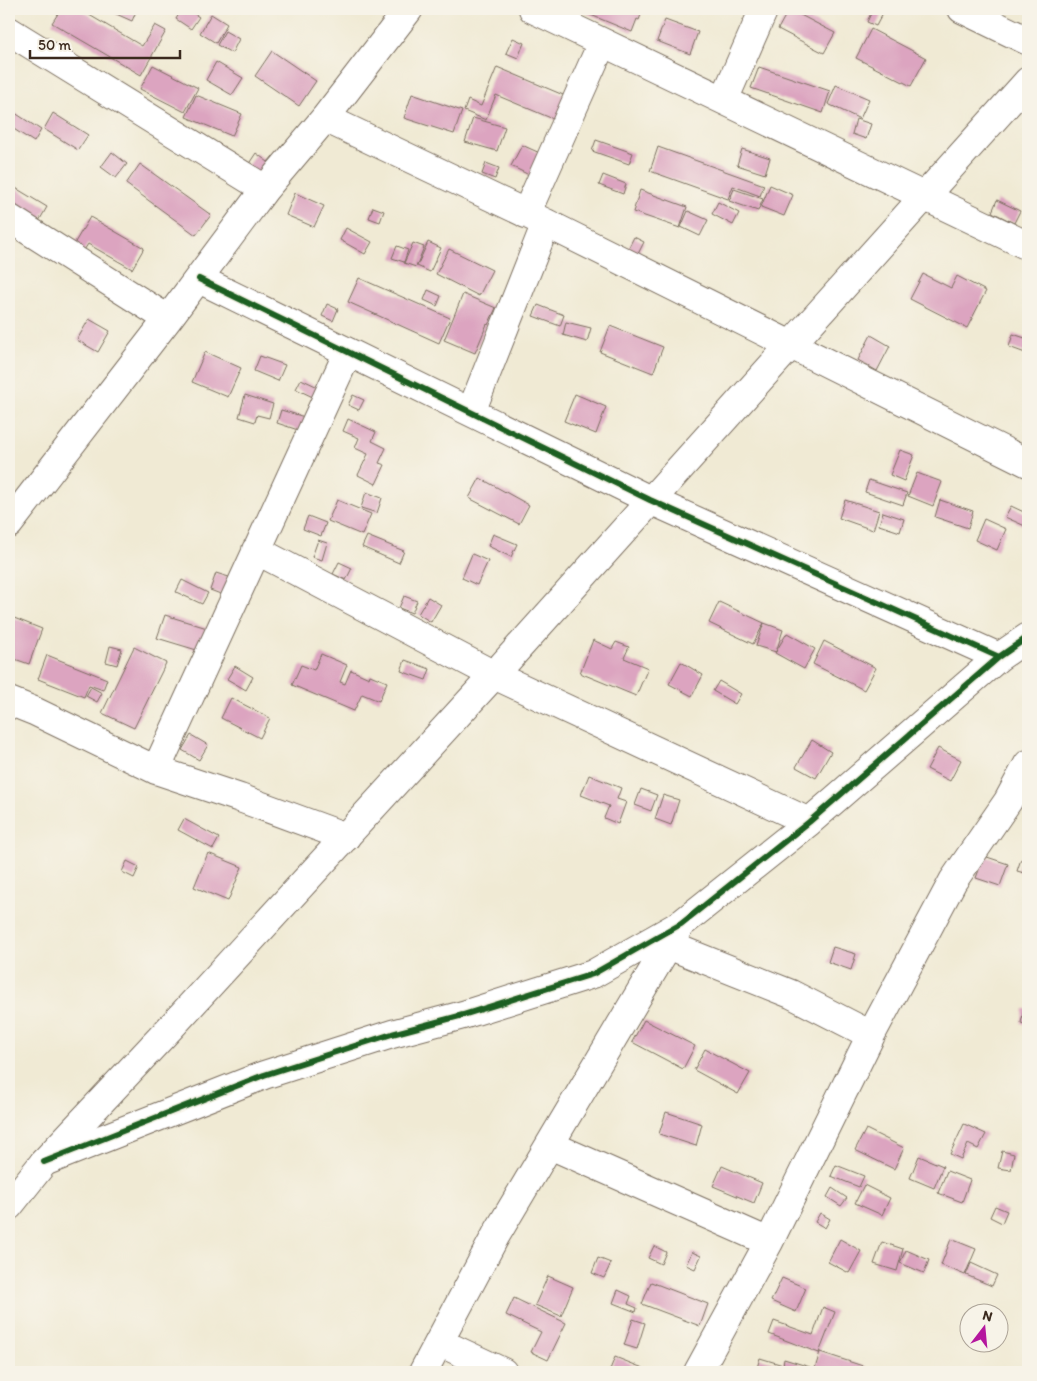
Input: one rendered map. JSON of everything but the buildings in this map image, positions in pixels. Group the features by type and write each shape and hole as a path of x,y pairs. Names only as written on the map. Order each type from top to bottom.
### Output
{"street":[{"path":"9,523 168,320 265,189 325,118 409,9"},
{"path":"533,9 1028,246"},
{"path":"724,100 764,9"},
{"path":"962,9 1028,41"},
{"path":"9,31 265,189"},
{"path":"471,412 536,218 602,43"},
{"path":"9,1206 44,1162 494,675 1028,81"},
{"path":"325,118 536,218 1028,463"},
{"path":"9,218 168,320"},
{"path":"199,279 650,500 999,657"},
{"path":"156,770 348,352"},
{"path":"256,550 494,675 809,822"},
{"path":"44,1162 264,1075 392,1034 463,1015 593,974 674,934 809,822 999,657 1028,637"},
{"path":"9,701 34,711 156,770 240,798 346,837"},
{"path":"698,1372 769,1242 871,1035 953,881 1008,801 1028,764"},
{"path":"674,934 871,1035"},
{"path":"423,1372 496,1235 674,934"},
{"path":"550,1145 769,1242"},
{"path":"439,1342 503,1372"}],"cycle path":[{"path":"199,279 650,500 999,657"},
{"path":"44,1162 264,1075 392,1034 463,1015 593,974 681,924 809,822 999,657 1028,637"}]}
